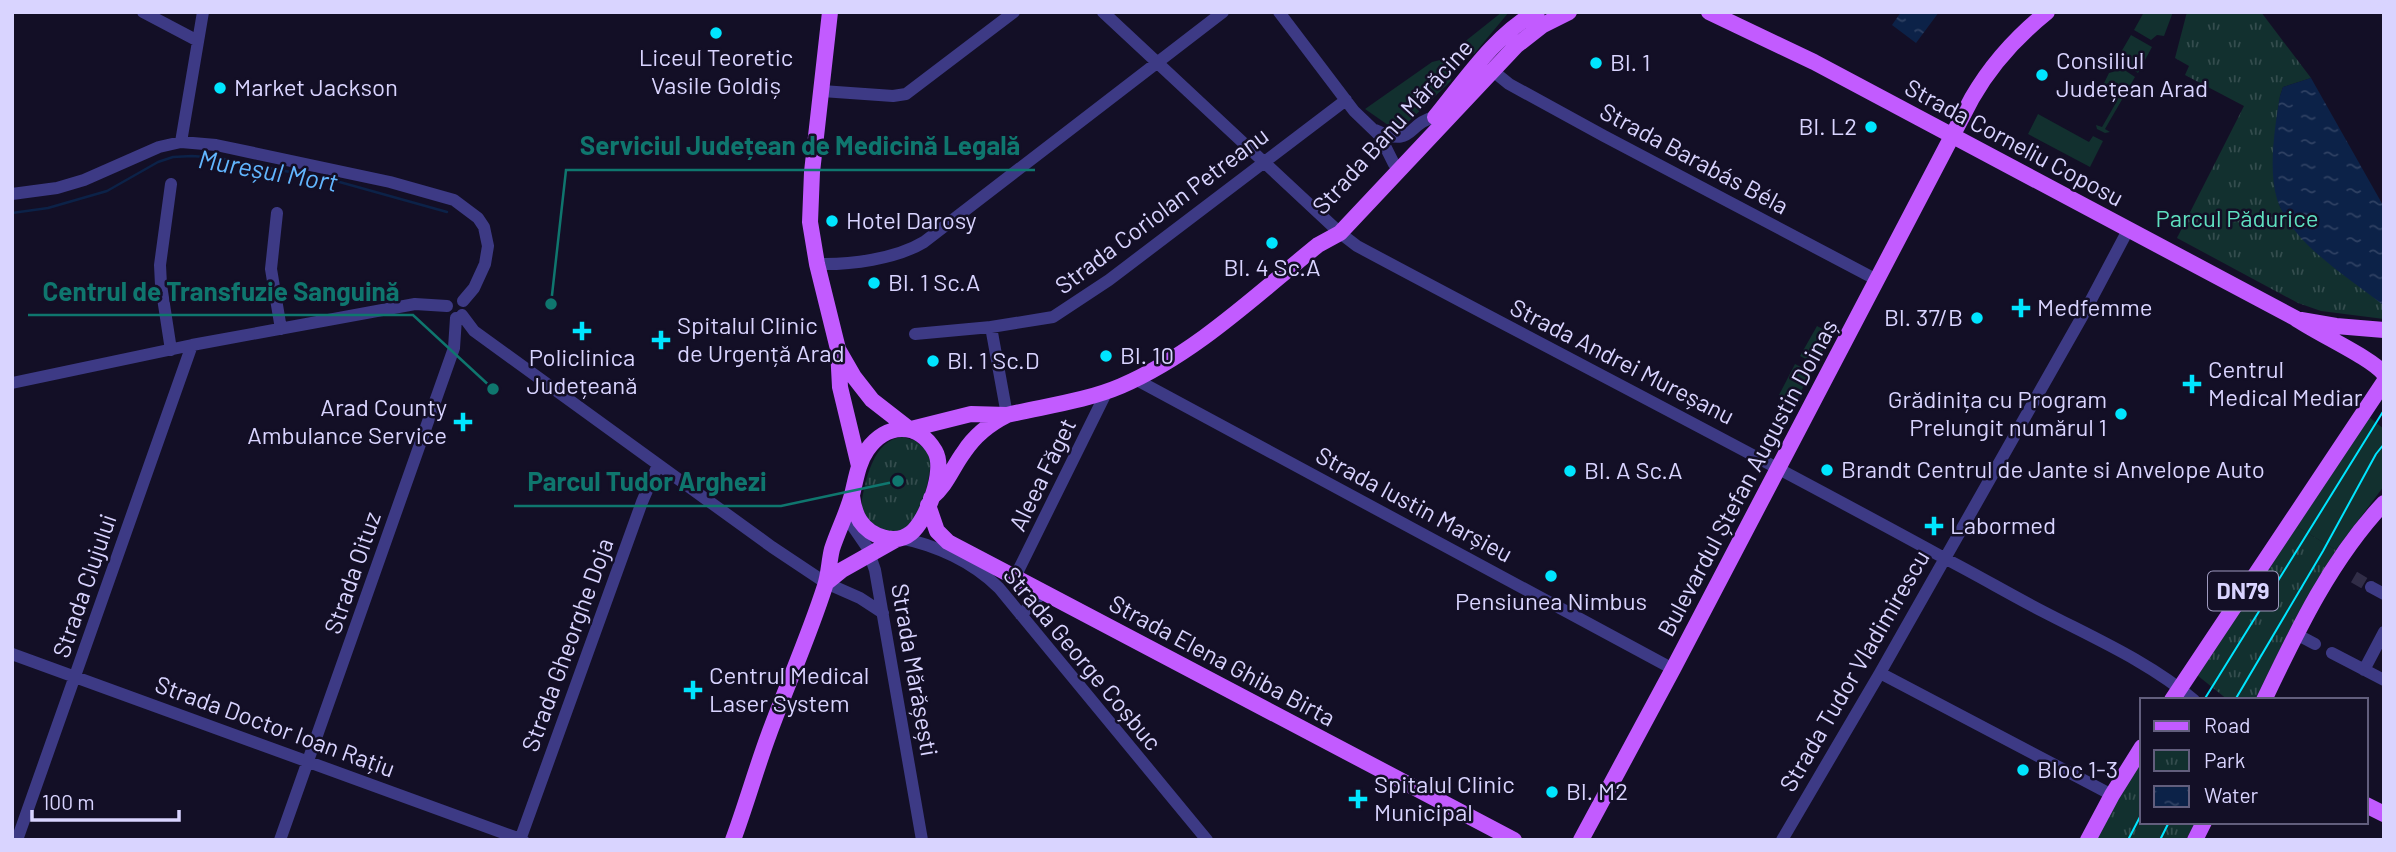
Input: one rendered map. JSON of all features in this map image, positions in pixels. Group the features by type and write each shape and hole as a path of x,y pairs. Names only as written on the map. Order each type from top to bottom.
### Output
{"main road":[{"path":"830,12 810,209 817,264 838,348 839,387 859,466"},
{"path":"1537,16 1569,12"},
{"name":"Strada Corneliu Coposu","path":"1709,12 1814,62 2295,318 2316,333 2376,366 2384,374"},
{"name":"Bulevardul Ștefan Augustin Doinaș","path":"1581,840 1979,85 2023,31 2047,12"},
{"name":"Strada Banu Mărăcine","path":"909,428 971,414 1007,415 1107,391 1135,379 1192,345 1337,230 1493,71 1516,46 1537,16"},
{"name":"Strada Banu Mărăcine","path":"1337,230 1508,33 1537,16"},
{"name":"Strada Corneliu Coposu","path":"2295,318 2336,326 2384,330"},
{"path":"826,583 842,570 914,530 930,502 939,470 938,459 929,442 872,400 854,377 838,348"},
{"name":"DN79","path":"2176,694 2384,382"},
{"name":"Strada Banu Mărăcine","path":"930,502 980,432 1007,415"},
{"path":"733,840 769,734 826,583 833,547 852,496 859,466 867,450 880,436 891,430 909,428"},
{"path":"852,496 855,511 864,526 873,534 899,538"},
{"name":"Strada Elena Ghiba Birta","path":"930,502 934,526 943,539 1514,840"},
{"name":"DN79","path":"2265,698 2296,634 2342,556 2384,503"},
{"path":"2088,840 2140,750"},
{"path":"2368,806 2384,814"},
{"path":"2195,840 2203,824"}],"street":[{"path":"143,12 198,41"},
{"path":"181,142 203,12"},
{"path":"822,91 892,96 905,94 1014,12"},
{"name":"Strada Andrei Mureșanu","path":"1103,12 1357,246 1779,467 2140,661 2176,694"},
{"path":"817,264 888,257 918,246 1223,12"},
{"path":"1279,12 1346,100 1374,130 1394,164"},
{"name":"Strada Barabás Béla","path":"1493,71 1509,84 1580,123 1877,280"},
{"name":"Strada Coriolan Petreanu","path":"915,334 1044,320 1060,314 1109,280 1346,100"},
{"path":"1374,130 1390,136 1404,137 1424,120 1435,117"},
{"path":"12,194 57,188 84,180 159,147 181,142 229,147 390,182 454,200 478,218 488,238 487,256 482,273 463,301"},
{"path":"171,184 160,265 172,350"},
{"path":"276,213 271,269 281,329"},
{"name":"Strada Tudor Vladimirescu","path":"1782,840 1880,673 2083,315 2128,230"},
{"path":"447,306 453,299 463,301"},
{"path":"459,317 466,307 463,301"},
{"path":"12,383 192,345 415,304 447,306"},
{"path":"447,306 449,314 459,317 474,331 772,547 826,583 860,598 883,613"},
{"name":"Strada Oituz","path":"281,840 454,348 459,317"},
{"path":"991,327 1007,415"},
{"name":"Strada Clujului","path":"17,840 192,345"},
{"name":"Strada Iustin Marșieu","path":"1135,379 1673,669"},
{"name":"Aleea Făget","path":"1016,577 1107,391"},
{"name":"Strada Gheorghe Doja","path":"521,840 642,502 658,465"},
{"name":"Strada Mărășești","path":"845,515 870,554 875,570 922,840"},
{"name":"Strada George Coșbuc","path":"899,538 943,551 999,588 1207,840"},
{"path":"2371,587 2384,594"},
{"path":"1021,615 1043,592"},
{"path":"2364,670 2384,632"},
{"path":"2296,634 2315,645"},
{"path":"2332,653 2384,680"},
{"name":"Strada Doctor Ioan Rațiu","path":"12,654 521,840"},
{"path":"1880,673 2112,795"}],"green space":[{"path":"1502,12 1509,12 1474,54 1469,55 1459,50 1458,47"},
{"path":"2144,12 2173,12 2164,36 2157,35 2151,40 2134,30"},
{"name":"Parcul Pădurice","path":"2187,12 2261,12 2311,78 2283,87 2280,96 2274,176 2280,207 2300,236 2384,304 2384,319 2321,311 2298,303 2177,238 2244,106 2185,75 2189,66 2175,58"},
{"path":"2131,35 2152,47 2138,73 2117,59"},
{"path":"1440,60 1452,71 1451,81 1404,126 1388,125 1365,109 1432,62"},
{"path":"2123,69 2135,77 2105,129 2110,132 2105,133 2097,129 2096,125 2102,127 2117,101 2108,96 2108,87 2104,83 2109,73"},
{"path":"2038,114 2089,142 2093,136 2103,141 2090,167 2028,134"},
{"path":"1817,326 1832,334 1815,364 1800,356"},
{"path":"1795,364 1811,372 1795,403 1779,395"},
{"path":"2369,417 2384,429 2384,486 2336,550 2294,525"},
{"path":"903,437 916,441 931,455 930,466 920,507 905,528 894,532 875,525 861,506 868,474 878,453 884,445"},
{"path":"2294,525 2336,550 2284,641 2256,698 2226,698 2197,675"},
{"path":"2140,761 2140,824 2194,824 2186,840 2094,840"}],"water":[{"path":"1901,12 1939,12 1916,43 1892,25"},
{"path":"2311,78 2384,207 2383,305 2307,244 2284,215 2277,199 2273,161 2280,96 2283,87"}],"waterway":[{"name":"Mureșul Mort","path":"12,213 48,208 107,191 158,162 173,157 192,156 219,158 336,181 447,212"}],"tunnel":[{"path":"2354,577 2371,587"}],"tram line":[{"path":"2205,698 2384,410"},
{"path":"2236,698 2384,444"},
{"path":"2128,840 2140,817"},
{"path":"2160,840 2168,824"}],"place":[{"name":"Liceul Teoretic Vasile Goldiș","path":"716,33"},
{"name":"Bl. 1","path":"1596,63"},
{"name":"Consiliul Județean Arad","path":"2042,75"},
{"name":"Market Jackson","path":"220,88"},
{"name":"Bl. L2","path":"1871,127"},
{"name":"Hotel Darosy","path":"832,221"},
{"name":"Bl. 4 Sc.A","path":"1272,243"},
{"name":"Bl. 1 Sc.A","path":"874,283"},
{"name":"Serviciul Județean de Medicină Legală","path":"551,304"},
{"name":"Medfemme","path":"2021,308"},
{"name":"Bl. 37/B","path":"1977,318"},
{"name":"Policlinica Județeană","path":"582,331"},
{"name":"Spitalul Clinic de Urgență Arad","path":"661,340"},
{"name":"Bl. 10","path":"1106,356"},
{"name":"Bl. 1 Sc.D","path":"933,361"},
{"name":"Centrul Medical Mediar","path":"2192,384"},
{"name":"Centrul de Transfuzie Sanguină","path":"493,389"},
{"name":"Grădinița cu Program Prelungit numărul 1","path":"2121,414"},
{"name":"Arad County Ambulance Service","path":"463,422"},
{"name":"Brandt Centrul de Jante si Anvelope Auto","path":"1827,470"},
{"name":"Bl. A Sc.A","path":"1570,471"},
{"name":"Parcul Tudor Arghezi","path":"898,481"},
{"name":"Labormed","path":"1934,526"},
{"name":"Pensiunea Nimbus","path":"1551,576"},
{"name":"Centrul Medical Laser System","path":"693,690"},
{"name":"Bloc 1-3","path":"2023,770"},
{"name":"Bl. M2","path":"1552,792"},
{"name":"Spitalul Clinic Municipal","path":"1358,799"}]}
